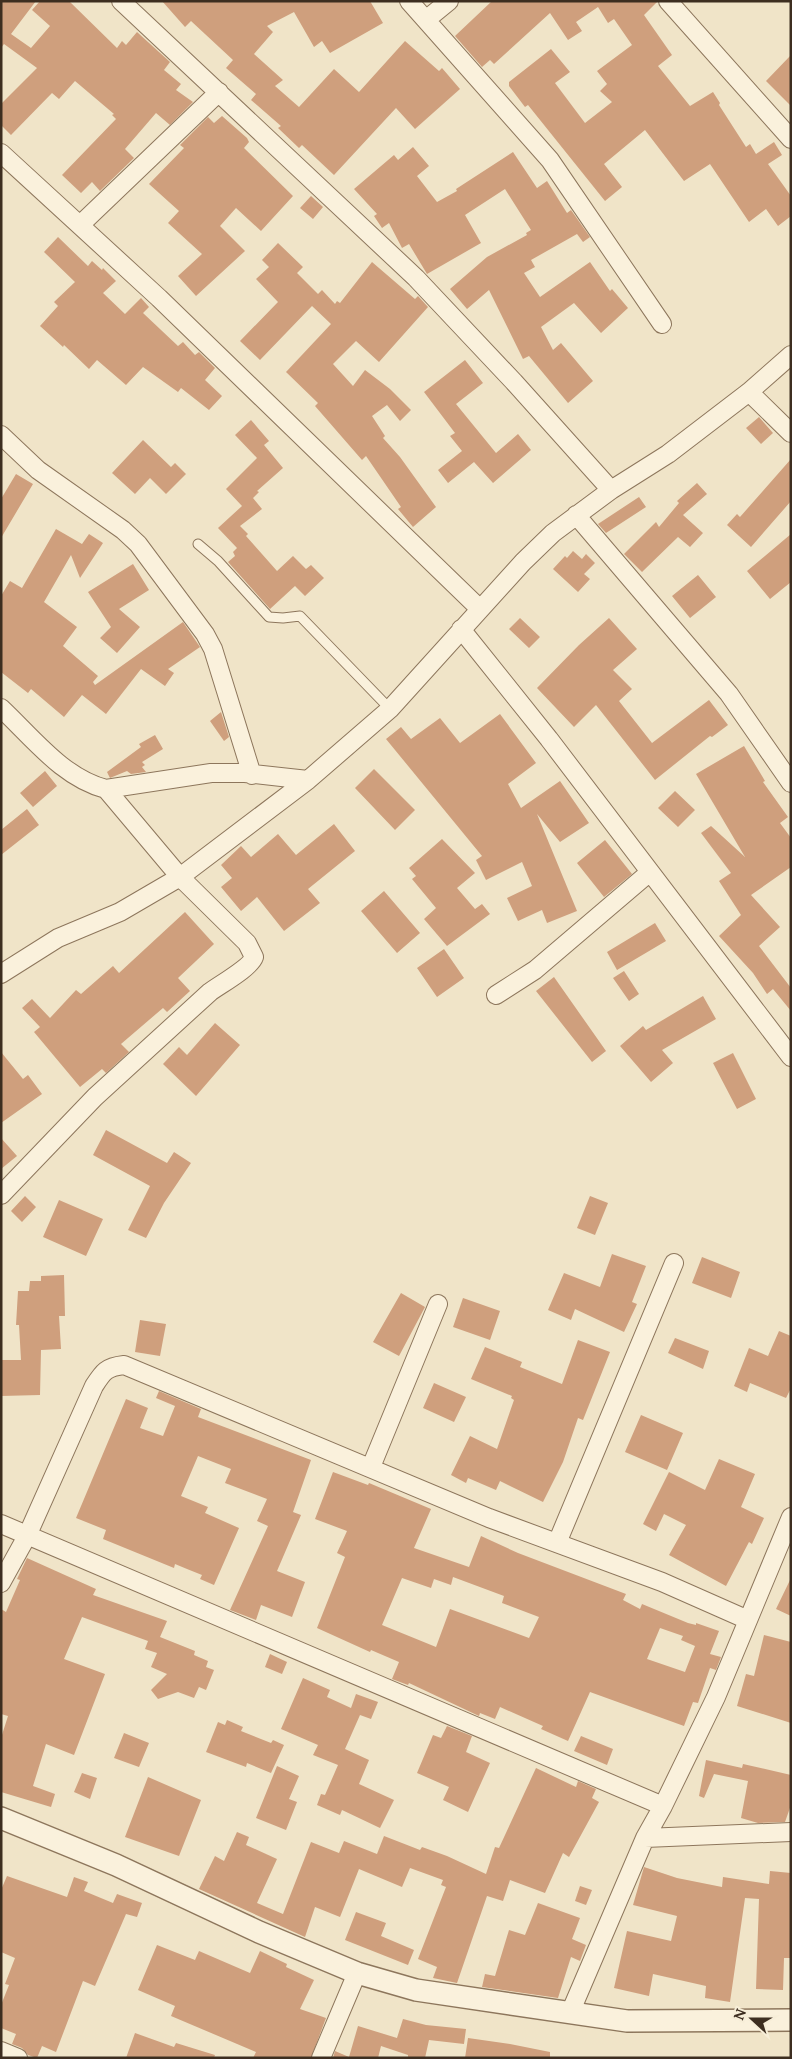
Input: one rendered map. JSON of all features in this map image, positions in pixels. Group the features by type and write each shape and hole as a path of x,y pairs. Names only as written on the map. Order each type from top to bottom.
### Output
{"street":[{"path":"410,1 550,160 662,324"},
{"path":"427,19 449,1"},
{"path":"668,1 791,139"},
{"path":"128,3 219,92 416,278 514,382 610,490"},
{"path":"80,225 219,92"},
{"path":"1,153 159,298 480,609"},
{"path":"1,974 58,938 120,912 180,877 308,780 390,709 461,629 553,532 610,490 668,454 749,392 791,355"},
{"path":"749,392 791,433"},
{"path":"1,435 38,470 123,530 138,544 205,634 213,649 252,775"},
{"path":"576,515 729,694 791,783"},
{"path":"461,629 791,1057"},
{"path":"1,708 67,772 91,785 106,789 212,773 308,780"},
{"path":"1,1195 95,1097 210,992 227,979 250,966 253,961 253,951 248,943 180,877 106,789"},
{"path":"496,995 535,970 650,872"},
{"path":"557,1543 674,1263"},
{"path":"371,1467 438,1304"},
{"path":"1,1583 27,1536 94,1386 102,1374 111,1366 124,1365 489,1518 662,1582 748,1620"},
{"path":"570,2014 645,1838 664,1806 716,1697 791,1517"},
{"path":"1,1524 664,1806"},
{"path":"1,1818 116,1865 259,1932 357,1973 416,1990 627,2021 791,2020"},
{"path":"645,1838 791,1832"},
{"path":"321,2058 357,1973"},
{"path":"1,2051 18,2058"}],"lane":[{"path":"198,544 218,561 269,617 300,616 390,709"}],"building":[{"path":"1,1 36,1 11,34 31,48 50,26 32,10 40,1 69,1 117,48 122,41 126,45 137,32 170,62 164,70 181,84 176,90 193,102 170,125 156,113 125,149 134,158 100,191 92,182 81,193 62,175 116,119 112,115 114,114 75,81 59,99 52,93 11,135 1,125 1,104 37,68 4,44 1,48"},
{"path":"162,1 370,1 383,23 330,53 322,41 314,47 294,12 267,26 273,32 254,54 283,80 275,86 299,107 334,69 359,92 405,41 439,71 442,68 460,89 415,129 396,108 334,175 302,145 299,148 278,128 281,126 251,100 256,94 226,68 233,60 191,21 185,27"},
{"path":"492,1 658,1 644,15 672,55 658,66 690,106 713,92 720,103 719,105 746,147 750,144 756,154 774,142 782,155 768,164 791,196 791,216 778,226 766,209 749,222 710,164 684,181 645,130 604,164 622,187 605,201 528,105 525,107 509,86 509,82 551,49 570,72 555,83 585,123 612,102 600,91 607,84 597,71 632,45 614,19 608,23 598,7 576,22 582,31 568,40 550,13 494,64 490,60 482,67 455,36"},
{"path":"791,55 791,106 766,81"},
{"path":"222,116 247,138 249,142 244,148 293,196 261,231 236,208 220,226 245,251 196,296 178,276 202,254 168,223 179,211 149,184 184,148 180,145 208,117 214,123"},
{"path":"413,147 429,166 417,176 437,202 457,191 456,189 513,152 537,188 547,181 567,213 571,210 590,237 583,242 577,234 531,260 535,267 524,273 540,297 590,262 610,291 612,289 628,308 601,333 574,303 541,327 553,350 561,343 593,381 568,403 529,356 523,359 489,290 467,309 450,289 487,257 527,235 526,233 531,230 505,189 465,215 481,243 427,274 409,244 402,248 389,223 382,228 374,216 377,214 354,189 394,155 398,160"},
{"path":"311,196 323,207 313,219 300,208"},
{"path":"58,237 88,266 92,261 102,270 103,268 116,281 103,293 125,314 141,298 149,307 143,313 178,346 183,342 195,355 199,352 215,368 205,380 222,396 209,410 181,388 178,392 143,367 126,385 97,360 89,369 64,345 63,347 40,326 58,306 54,302 75,282 44,252"},
{"path":"278,243 303,267 297,273 318,294 322,290 335,304 337,301 340,303 372,262 415,299 418,296 428,307 379,362 356,341 333,364 353,386 365,370 390,389 411,410 400,421 387,405 372,416 385,436 383,438 400,457 436,507 413,527 398,509 401,507 366,456 362,460 315,406 318,403 286,372 331,324 312,306 260,360 240,341 278,302 256,279 269,267 262,260"},
{"path":"465,360 483,383 456,404 496,453 518,434 531,450 493,483 474,462 448,483 438,470 462,451 450,436 455,433 424,392"},
{"path":"759,417 773,433 761,444 746,428"},
{"path":"251,420 269,441 264,445 283,468 257,491 259,492 253,498 262,509 240,526 248,534 246,536 277,571 293,556 306,569 311,565 324,578 305,596 295,586 270,609 228,562 235,556 233,552 237,548 218,528 242,506 226,489 257,458 235,435"},
{"path":"143,440 171,467 175,463 186,474 166,494 150,478 135,494 112,473"},
{"path":"791,459 791,501 751,547 727,525 737,514 740,517"},
{"path":"16,474 33,484 1,538 1,499"},
{"path":"697,483 707,494 683,515 703,533 690,547 678,537 642,572 624,554 656,522 659,527 679,503 677,501"},
{"path":"639,497 646,507 606,533 598,524"},
{"path":"56,529 82,544 89,534 103,543 80,578 71,555 44,602 77,627 63,646 98,676 93,682 95,685 183,622 200,647 168,669 174,673 165,686 141,669 106,714 82,695 64,717 31,689 28,693 1,672 1,596 10,581 22,588"},
{"path":"791,534 791,582 770,599 747,571"},
{"path":"573,551 582,559 586,554 595,563 584,574 590,579 578,592 553,569 565,556 567,558"},
{"path":"133,564 149,590 119,609 140,627 117,653 100,638 111,627 88,592"},
{"path":"698,575 716,597 690,618 672,596"},
{"path":"520,618 540,637 529,648 509,629"},
{"path":"609,618 637,649 613,670 632,689 619,701 652,743 709,700 728,725 712,737 710,736 655,780 596,705 574,727 537,688 579,645"},
{"path":"221,712 229,737 224,741 210,721"},
{"path":"500,714 536,763 508,784 521,808 560,781 589,823 560,842 537,814 577,911 547,923 542,910 518,921 507,898 532,886 522,862 486,880 476,860 482,856 386,739 401,727 411,739 440,718 460,743"},
{"path":"155,735 163,749 142,762 145,765 142,767 146,772 131,774 127,771 110,778 107,772 141,747 139,744"},
{"path":"744,746 765,781 763,782 788,817 780,823 791,838 791,867 751,895 780,927 759,946 791,988 791,1011 773,989 767,994 753,973 719,936 741,915 719,881 731,873 701,833 711,826 745,857 696,774"},
{"path":"374,769 415,810 395,830 355,788"},
{"path":"45,771 57,786 33,807 20,793"},
{"path":"675,791 695,810 678,827 658,808"},
{"path":"27,809 39,825 1,855 1,830"},
{"path":"334,824 355,851 308,889 320,903 284,931 257,897 241,911 221,887 232,878 221,865 241,846 251,857 278,834 296,855"},
{"path":"442,839 475,873 457,888 475,909 482,904 490,914 447,946 424,919 436,908 412,879 416,876 409,868"},
{"path":"605,840 632,874 604,897 577,863"},
{"path":"384,891 420,933 397,953 361,911"},
{"path":"185,912 214,944 178,978 190,991 167,1012 163,1008 121,1044 129,1052 106,1073 102,1069 80,1087 34,1032 40,1027 22,1008 32,999 50,1018 76,990 81,994 113,966 119,973"},
{"path":"655,923 666,941 617,970 607,952"},
{"path":"444,949 464,978 437,997 417,968"},
{"path":"624,971 639,994 629,1001 613,978"},
{"path":"554,977 606,1051 592,1062 536,991"},
{"path":"703,996 716,1019 662,1050 673,1063 651,1082 620,1046 643,1026 646,1030"},
{"path":"215,1023 240,1045 196,1096 163,1064 179,1047 187,1055"},
{"path":"1,1052 23,1079 28,1075 42,1094 1,1123"},
{"path":"733,1053 756,1099 737,1109 713,1063"},
{"path":"106,1130 167,1163 174,1152 191,1163 164,1203 146,1238 128,1230 150,1186 93,1155"},
{"path":"1,1138 17,1156 1,1169"},
{"path":"25,1196 36,1207 22,1222 11,1211"},
{"path":"590,1196 608,1203 595,1235 577,1228"},
{"path":"59,1200 103,1219 86,1256 43,1237"},
{"path":"612,1254 646,1266 632,1302 637,1304 624,1332 575,1309 571,1320 548,1310 564,1273 600,1287"},
{"path":"702,1257 740,1272 731,1298 692,1283"},
{"path":"64,1275 65,1316 59,1316 61,1349 41,1350 40,1395 1,1396 1,1360 21,1360 19,1325 16,1325 18,1291 29,1291 30,1281 41,1281 41,1276"},
{"path":"401,1293 425,1307 399,1356 373,1342"},
{"path":"463,1298 500,1311 490,1340 453,1327"},
{"path":"140,1320 166,1324 160,1356 135,1352"},
{"path":"779,1331 791,1336 791,1388 786,1398 750,1383 747,1392 734,1386 749,1348 768,1356"},
{"path":"675,1338 709,1351 703,1369 668,1353"},
{"path":"578,1340 610,1352 583,1420 578,1418 563,1462 543,1502 500,1481 496,1490 468,1478 466,1483 451,1475 470,1436 497,1449 514,1400 511,1398 512,1396 471,1379 485,1347 522,1362 520,1367 562,1384"},
{"path":"434,1383 466,1397 454,1422 423,1408"},
{"path":"159,1391 201,1409 198,1417 311,1460 293,1512 301,1515 277,1571 305,1582 292,1617 261,1605 256,1620 230,1610 268,1526 257,1521 267,1499 225,1483 231,1469 198,1456 181,1496 208,1507 205,1513 239,1528 214,1585 200,1579 202,1575 175,1564 174,1568 103,1539 106,1530 76,1518 126,1399 148,1408 140,1428 163,1436 175,1406 156,1398"},
{"path":"641,1415 683,1433 667,1470 625,1452"},
{"path":"719,1459 755,1474 741,1507 764,1518 752,1544 749,1542 726,1586 669,1555 686,1525 664,1514 656,1531 643,1524 669,1472 705,1490"},
{"path":"333,1472 368,1485 369,1483 431,1509 414,1548 469,1567 481,1536 518,1553 626,1594 623,1600 640,1609 642,1604 688,1623 696,1625 696,1623 719,1631 710,1654 721,1657 716,1670 710,1668 698,1703 693,1702 684,1726 590,1692 568,1741 541,1729 543,1726 500,1707 495,1719 480,1713 479,1716 409,1683 408,1685 392,1679 399,1662 371,1650 370,1652 317,1628 345,1557 337,1553 347,1531 315,1519","holes":["453,1577 504,1596 502,1603 539,1617 529,1638 450,1609 436,1647 382,1625 402,1578 431,1588 434,1579 451,1585","660,1628 683,1636 681,1640 695,1646 685,1672 647,1659"]},
{"path":"27,1558 96,1589 93,1595 167,1621 160,1637 195,1651 194,1655 208,1661 206,1667 214,1670 206,1690 199,1687 194,1698 178,1692 158,1699 151,1690 167,1674 151,1667 157,1653 145,1649 148,1641 82,1617 64,1659 105,1674 74,1755 46,1744 33,1786 55,1794 51,1807 1,1792 1,1738 8,1716 1,1714 1,1609 6,1612 20,1580 17,1579"},
{"path":"791,1578 791,1616 776,1609"},
{"path":"764,1635 791,1642 791,1723 737,1706 746,1674 754,1676"},
{"path":"270,1654 287,1662 282,1674 265,1667"},
{"path":"303,1678 330,1690 327,1697 351,1708 356,1694 378,1702 371,1719 360,1715 345,1749 369,1760 359,1784 394,1800 380,1828 342,1810 340,1815 317,1805 321,1794 325,1795 338,1765 313,1755 318,1745 281,1729"},
{"path":"227,1720 243,1727 241,1731 271,1743 273,1740 284,1745 271,1773 247,1763 246,1767 206,1752 218,1722 225,1725"},
{"path":"447,1726 472,1736 466,1752 490,1763 468,1812 443,1800 449,1787 417,1773 433,1735 441,1738"},
{"path":"124,1733 149,1743 139,1767 114,1758"},
{"path":"581,1736 613,1749 607,1765 574,1751"},
{"path":"706,1760 742,1768 743,1764 791,1775 791,1805 785,1822 758,1823 741,1818 748,1781 714,1774 704,1798 699,1796"},
{"path":"277,1766 299,1776 289,1799 297,1802 286,1830 256,1818"},
{"path":"536,1768 576,1787 578,1781 596,1789 592,1798 599,1802 569,1857 563,1853 545,1893 510,1880 503,1901 487,1896 457,1983 433,1978 437,1967 418,1959 446,1887 441,1885 443,1880 410,1868 402,1887 359,1869 340,1917 315,1907 305,1937 199,1889 215,1856 224,1861 237,1832 249,1837 246,1845 277,1859 257,1903 283,1914 311,1842 339,1853 344,1841 377,1854 384,1836 420,1850 422,1847 447,1856 486,1874 495,1847 499,1848"},
{"path":"82,1773 97,1778 90,1799 74,1792"},
{"path":"148,1777 201,1800 179,1856 125,1837"},
{"path":"644,1867 677,1878 722,1887 723,1877 769,1884 770,1871 791,1873 791,1958 784,1958 783,1990 756,1989 759,1899 745,1898 730,2002 705,1998 706,1986 653,1974 649,1996 614,1988 627,1931 671,1941 677,1916 633,1905"},
{"path":"7,1876 67,1897 74,1877 88,1882 84,1891 113,1903 117,1894 142,1903 137,1917 126,1914 95,1986 83,1981 56,2052 42,2046 37,2058 28,2055 22,2048 12,2044 16,2034 1,2028 1,2005 9,1985 5,1984 15,1958 1,1952 1,1890"},
{"path":"580,1886 592,1890 586,1905 575,1901"},
{"path":"538,1903 580,1918 572,1939 586,1945 580,1961 571,1957 558,1998 482,1987 485,1974 495,1976 509,1930 525,1935"},
{"path":"356,1912 386,1923 381,1936 414,1950 408,1965 345,1940"},
{"path":"157,1945 195,1960 199,1951 250,1973 260,1951 287,1964 286,1967 314,1980 300,2009 326,2018 311,2058 253,2058 256,2052 171,2016 175,2006 138,1990"},
{"path":"403,2019 426,2025 466,2029 464,2044 429,2040 425,2058 408,2058 408,2055 381,2046 378,2058 333,2058 335,2051 349,2057 358,2026 397,2038"},
{"path":"135,2033 174,2047 176,2043 215,2055 214,2058 126,2058"},
{"path":"468,2038 550,2052 550,2058 465,2058"}]}
